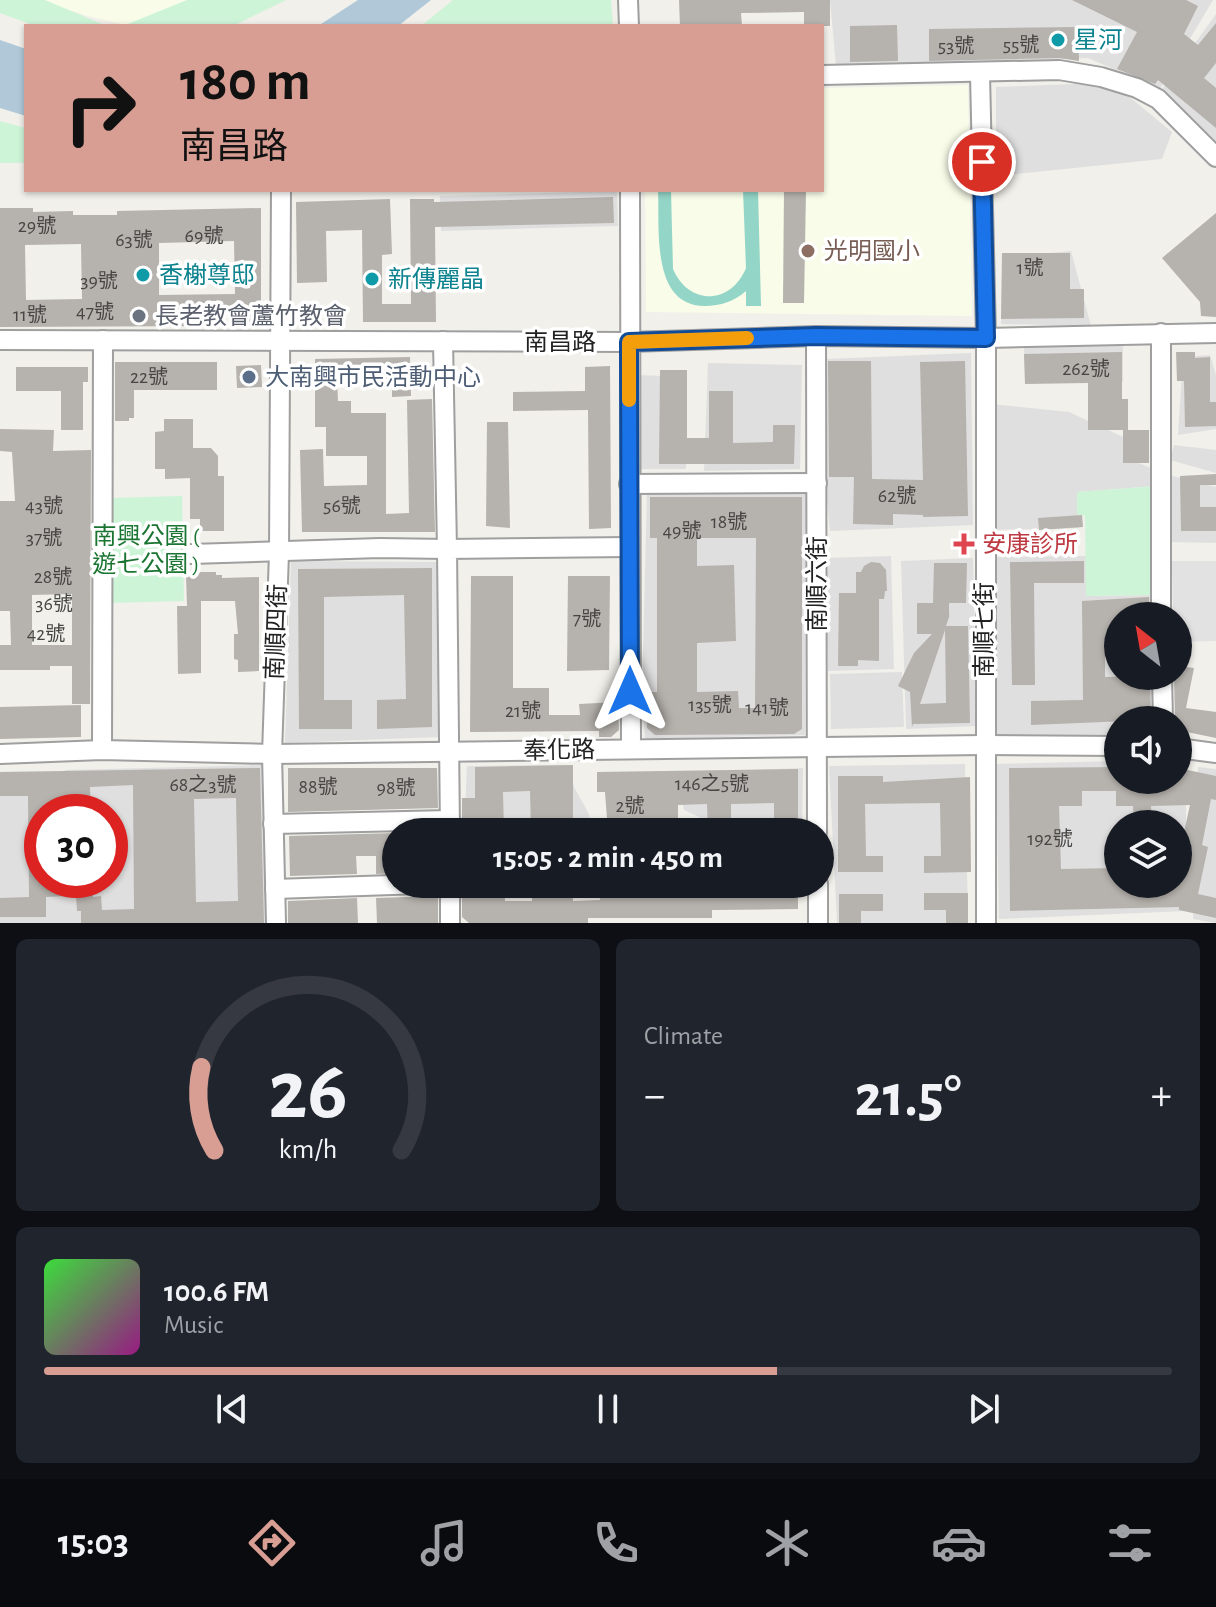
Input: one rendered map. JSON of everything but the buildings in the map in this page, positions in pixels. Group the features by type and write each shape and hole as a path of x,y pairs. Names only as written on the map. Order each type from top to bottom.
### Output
{"street":[{"path":"628,0 629,24"},
{"path":"824,75 1059,70 1101,77 1137,88 1158,99 1216,157"},
{"name":"南順七街","path":"980,74 986,338 986,923"},
{"name":"南順四街","path":"276,923 272,754 279,553 281,192"},
{"path":"630,192 631,749"},
{"path":"1161,333 1161,602"},
{"name":"南昌路","path":"0,340 629,342 816,336 986,338 1216,333"},
{"name":"南順六街","path":"816,336 817,818"},
{"path":"102,750 103,340"},
{"path":"443,341 450,818"},
{"path":"629,484 817,483"},
{"path":"191,554 380,548 630,547"},
{"name":"奉化路","path":"0,754 102,750 272,754 1104,746"},
{"path":"1192,750 1216,753"},
{"path":"273,824 382,825"},
{"path":"275,889 382,885"},
{"path":"450,898 450,923"},
{"path":"818,898 818,923"}],"shaded area":[{"path":"40,0 199,0 135,24 87,16"},
{"path":"358,0 431,0 401,24 321,24"},
{"path":"830,0 1213,0 1160,89 1088,58 836,66"},
{"path":"1216,14 1216,146 1162,89"},
{"path":"0,40 24,48 24,115 0,108"},
{"path":"1101,83 1132,99 1172,132 1162,159 996,176 996,87"},
{"name":"光明國小","path":"968,85 972,316 646,312 645,192 824,192 824,88"},
{"path":"617,192 618,226 441,231 440,196"},
{"path":"658,192 671,192 673,269 680,281 699,295 721,294 731,289 746,268 743,192 758,192 761,306 746,306 746,291 737,298 716,305 687,303 675,293 666,279 659,243"},
{"path":"1071,251 1091,326 1001,324 1007,257"},
{"path":"1123,344 1123,382 1025,383 1024,346"},
{"path":"971,353 973,525 830,531 825,481 826,359"},
{"path":"1210,355 1216,375 1216,429 1178,435 1183,357"},
{"path":"708,363 802,365 800,469 704,471"},
{"path":"638,375 687,377 686,469 639,469"},
{"path":"991,404 1069,412 1134,442 1134,461 1153,469 1156,486 1077,492 1079,528 990,530"},
{"path":"1174,445 1216,450 1216,473 1170,460"},
{"path":"1165,474 1216,487 1216,543 1166,542"},
{"path":"647,492 806,493 805,735 645,739 642,693"},
{"path":"891,556 894,669 828,671 825,558"},
{"path":"1087,556 1086,596 1156,595 1156,602 1104,602 1104,690 1156,690 1156,706 1104,706 1104,740 988,743 992,557"},
{"path":"973,558 977,726 906,729 901,561"},
{"path":"291,561 439,562 440,737 285,743"},
{"path":"1172,561 1216,561 1216,641 1192,642 1192,602 1173,602"},
{"path":"902,672 904,727 831,729 830,674"},
{"path":"1104,761 1104,794 1186,794 1186,810 1104,810 1104,898 1186,898 1186,911 999,919 996,764"},
{"path":"965,764 968,923 837,923 829,766"},
{"path":"267,765 268,923 0,923 0,793 65,792 65,770"},
{"path":"569,765 574,787 589,818 465,818 467,766"},
{"path":"1198,767 1216,769 1216,923 1193,919"},
{"path":"803,768 802,818 701,818 684,810 676,773"}],"green space":[{"path":"0,0 45,0 102,24 30,24 0,13"},
{"path":"187,0 286,0 237,24 128,24"},
{"path":"453,0 611,0 613,24 423,24"},
{"path":"0,121 24,127 24,163 0,163"},
{"path":"1156,486 1156,595 1086,596 1085,516 1077,514 1077,492"},
{"name":"南興公園 ( 遊七公園 )","path":"182,496 184,601 110,603 108,498"}],"slow traffic":[{"path":"629,400 629,342 747,338"}],"place":[{"name":"星河","path":"1058,40"},
{"name":"光明國小","path":"808,251"},
{"name":"香榭尊邸","path":"143,275"},
{"name":"新傳麗晶","path":"372,279"},
{"name":"長老教會蘆竹教會","path":"139,316"},
{"name":"大南興市民活動中心","path":"249,377"},
{"name":"安康診所","path":"964,544"}],"route":[{"path":"630,691 629,342 816,336 986,338 982,162"}]}
